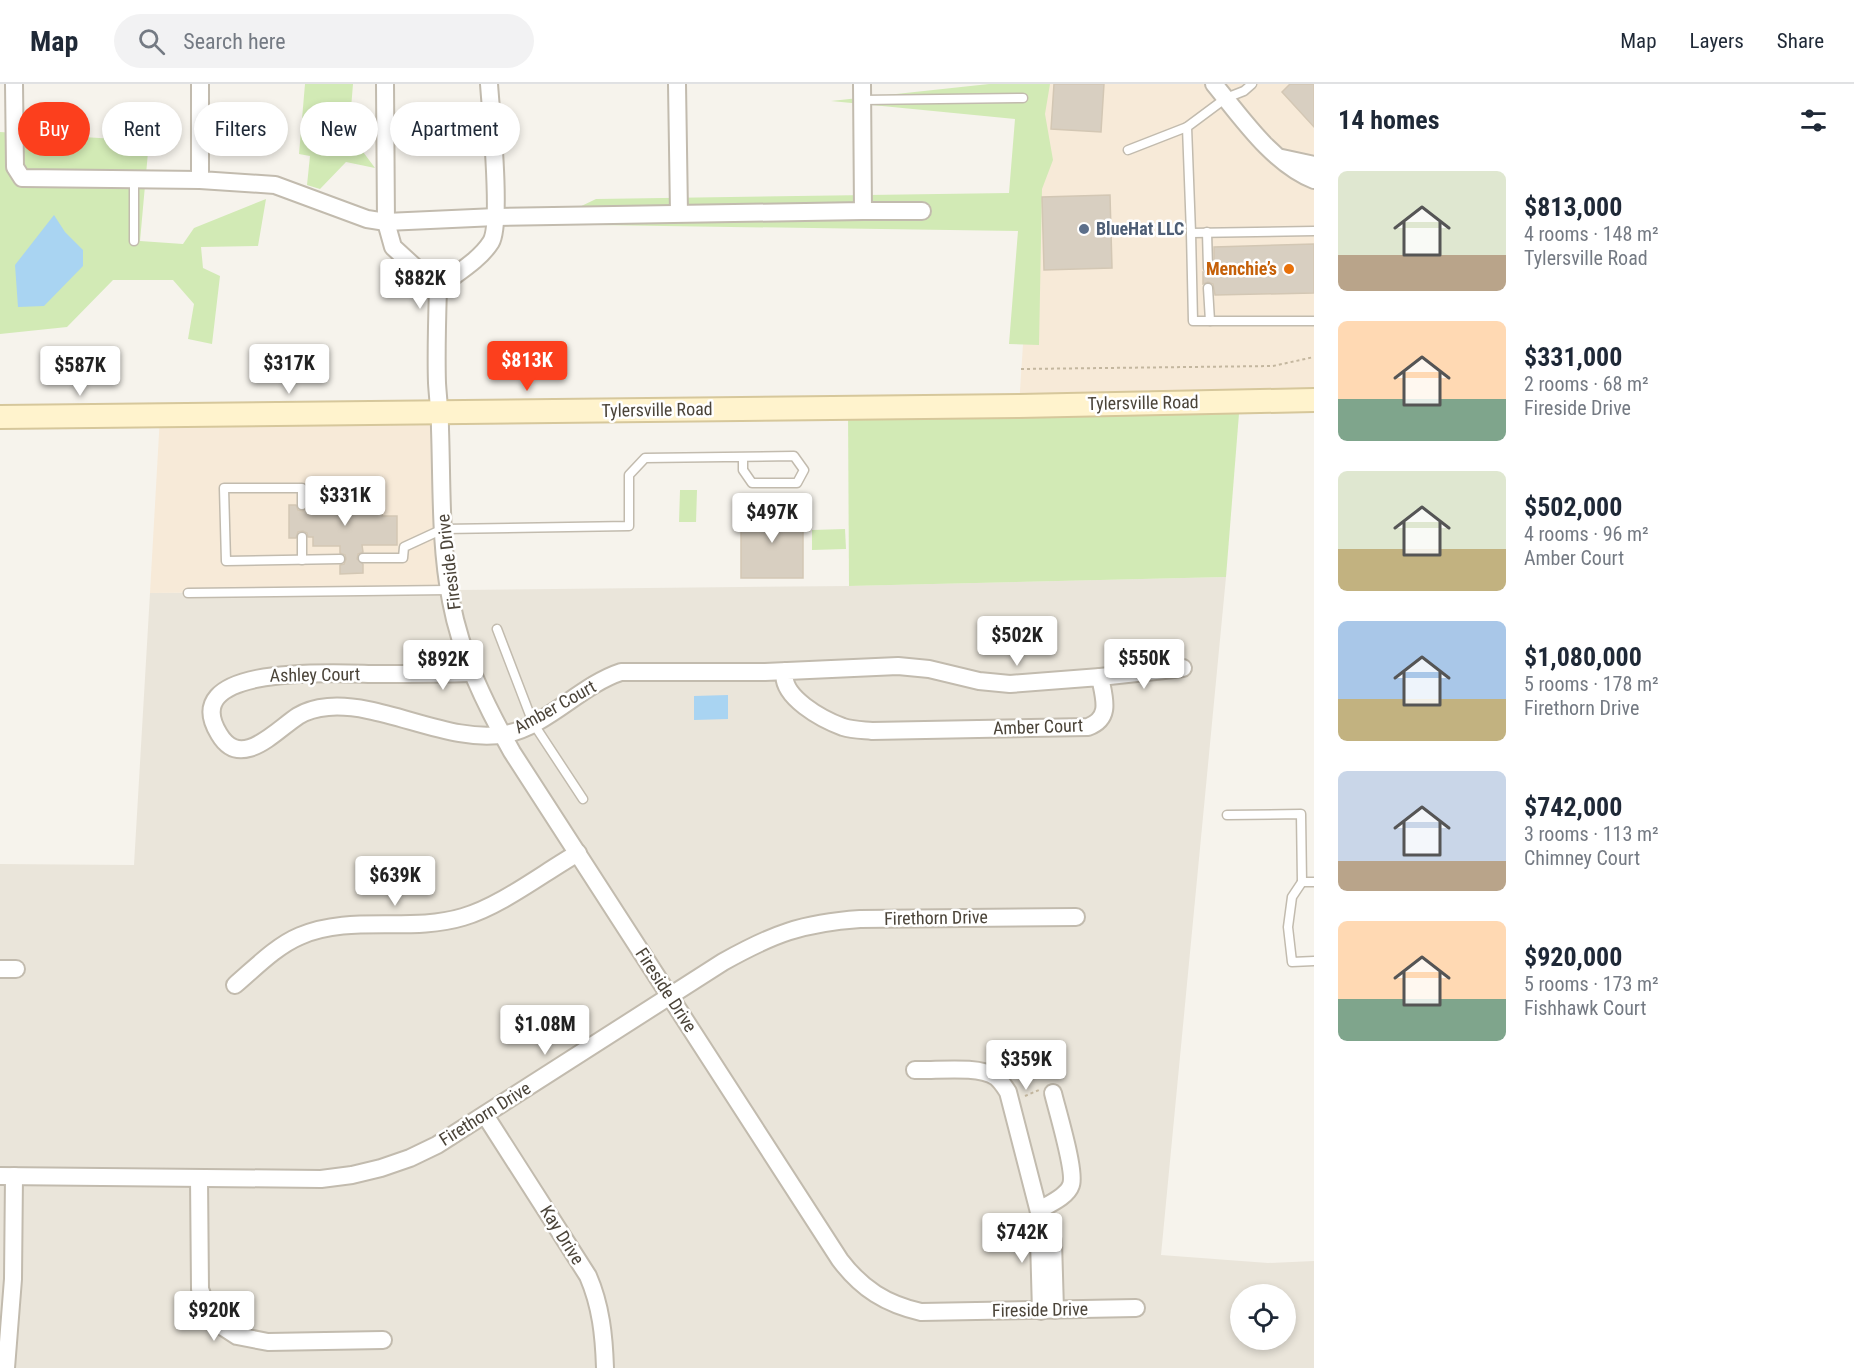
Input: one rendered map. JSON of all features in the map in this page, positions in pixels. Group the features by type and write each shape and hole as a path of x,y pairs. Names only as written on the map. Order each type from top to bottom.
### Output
{"main road":[{"name":"Tylersville Road","path":"0,417 1019,406 1314,400"}],"street":[{"path":"14,84 15,167 22,178 200,180 275,185 367,219 386,222 679,213 922,211"},
{"path":"200,84 200,180"},
{"path":"385,84 386,222 393,247 438,288 483,252 492,240 496,217 489,84"},
{"path":"676,84 679,213"},
{"path":"1214,84 1252,131 1297,173 1314,180"},
{"path":"862,92 863,211"},
{"path":"1281,158 1314,165"},
{"name":"Fireside Drive","path":"438,288 437,383 443,529 449,590 464,651 472,673 502,735 840,1260 867,1290 902,1308 921,1312 1136,1308"},
{"name":"Amber Court","path":"502,735 515,732 532,723 603,680 621,672 785,671 898,666 929,669 979,681 1010,684 1100,677 1105,705 1103,716 1097,723 1088,727 872,731 842,726 805,707 790,690 784,677 785,671"},
{"path":"1100,677 1183,668"},
{"name":"Ashley Court","path":"472,673 292,674 261,677 241,682 223,692 216,699 212,709 212,719 221,738 238,749 248,749 257,745 299,715 328,706 359,709 466,733 502,735"},
{"path":"235,985 266,958 301,935 331,927 424,924 465,917 502,899 578,853"},
{"name":"Firethorn Drive","path":"7,1176 301,1179 352,1175 410,1158 446,1140 750,947 798,927 829,921 860,919 1076,917"},
{"path":"915,1070 986,1072 1003,1083 1011,1101 1040,1215 1053,1241 1048,1310"},
{"path":"1040,1215 1062,1197 1071,1184 1071,1171 1053,1094"},
{"name":"Kay Drive","path":"485,1115 588,1276 602,1324 605,1368"},
{"path":"6,1368 13,1279 7,1176"},
{"path":"200,1179 200,1289 207,1308 220,1325 237,1336 268,1342 383,1340"}],"lane":[{"path":"1128,150 1187,127 1226,98 1245,91 1252,84"},
{"path":"862,92 1023,98"},
{"path":"1187,127 1193,321 1314,321"},
{"path":"134,179 134,241"},
{"path":"1191,233 1314,231"},
{"path":"1207,232 1208,268"},
{"path":"1208,288 1210,321"},
{"path":"363,558 403,558 404,547 443,529 629,526 628,475 645,458 794,456 804,470 797,483 752,483 743,470 742,457"},
{"path":"302,506 302,488 224,488 226,561 340,559"},
{"path":"302,537 302,560"},
{"path":"188,593 449,590"},
{"path":"496,629 532,723 583,799"},
{"path":"1227,816 1300,814 1302,882 1292,897 1288,927 1292,962 1314,961"},
{"path":"1302,882 1314,882"}],"path":[{"path":"1021,369 1272,366 1314,357"},
{"path":"1011,1101 1042,1089 1053,1094"}],"shaded area":[{"path":"1040,84 1314,84 1314,400 1019,406"},
{"path":"440,413 449,590 150,593 160,416"},
{"path":"1226,577 1161,1255 1268,1263 1314,1261 1314,1368 0,1368 0,864 134,865 150,593 849,586"}],"green space":[{"path":"305,84 353,84 352,102 303,102"},
{"path":"989,84 1050,84 1045,114 1053,160 1042,189 1039,345 1009,344 1018,231 597,225 571,211 596,199 1009,193 1015,119 831,101"},
{"path":"0,132 18,133 18,156 90,156 90,137 102,138 102,156 148,156 140,241 183,244 194,228 266,199 258,246 201,247 203,268 220,276 212,344 188,339 194,304 173,280 113,280 67,327 0,334"},
{"path":"310,156 366,156 375,168 346,162 320,189 307,185"},
{"path":"1240,401 1226,577 849,586 848,408"},
{"path":"680,490 697,490 696,522 679,522"},
{"path":"845,529 846,549 812,550 812,530"}],"water":[{"path":"54,215 65,232 83,250 83,266 44,306 18,307 15,265"},
{"path":"728,695 728,719 694,720 694,696"}],"building":[{"path":"1054,84 1104,84 1101,132 1051,129"},
{"path":"1290,84 1314,84 1314,127 1282,92"},
{"path":"1110,195 1112,268 1044,270 1042,197"},
{"path":"1314,244 1314,293 1215,295 1213,284 1208,282 1203,284 1203,272 1209,274 1214,270 1214,247"},
{"path":"321,497 381,497 382,516 397,516 397,545 362,545 363,552 358,554 357,559 363,564 363,573 340,574 340,565 344,564 346,559 345,555 340,553 340,546 313,546 313,537 308,537 303,531 298,532 296,538 289,538 289,505 296,505 298,510 303,511 308,505 321,505"},
{"path":"741,510 803,510 803,578 741,578"}],"place":[{"name":"BlueHat LLC","path":"1084,229"},
{"name":"Menchie’s","path":"1289,269"}]}
